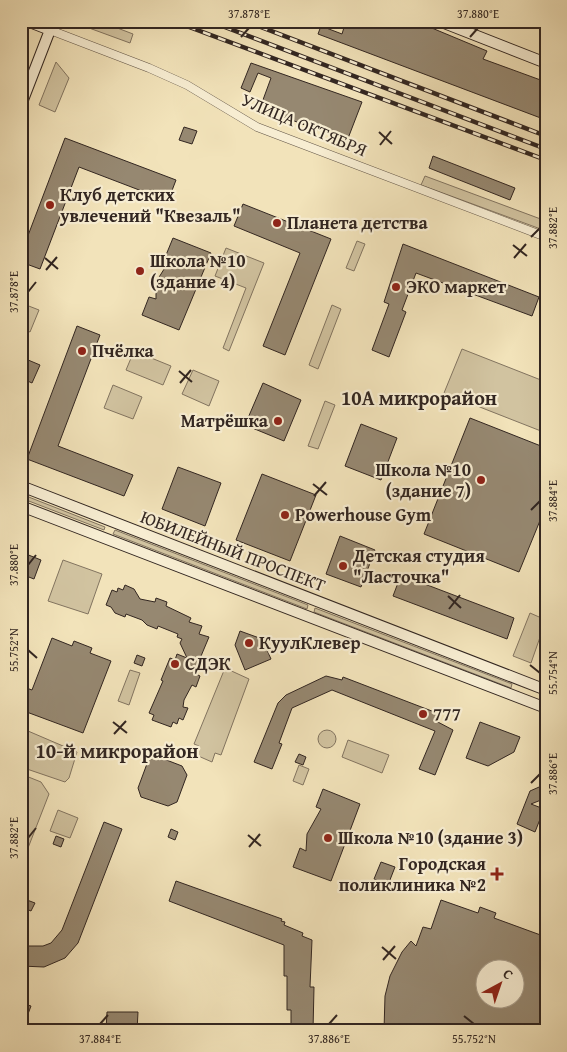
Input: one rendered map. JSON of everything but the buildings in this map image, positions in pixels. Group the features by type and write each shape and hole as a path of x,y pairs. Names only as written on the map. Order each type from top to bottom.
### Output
{"street":[{"name":"УЛИЦА ОКТЯБРЯ","path":"27,21 149,68 187,85 257,127 546,237"},
{"path":"439,21 546,63"},
{"path":"21,105 50,30"},
{"name":"ЮБИЛЕЙНЫЙ ПРОСПЕКТ","path":"21,486 546,690"},
{"name":"ЮБИЛЕЙНЫЙ ПРОСПЕКТ","path":"21,506 546,708"}],"shaded area":[{"path":"70,21 99,21 133,34 130,43"},
{"path":"56,62 69,78 55,112 39,105"},
{"path":"425,176 546,221 546,231 421,185"},
{"path":"357,241 365,244 354,271 346,268"},
{"path":"226,248 264,263 229,351 223,348 246,288 215,276"},
{"path":"21,303 39,310 30,332 21,328"},
{"path":"332,305 341,309 318,369 309,365"},
{"path":"462,349 546,382 546,433 444,393"},
{"path":"134,351 171,366 163,385 126,370"},
{"path":"193,370 219,381 209,406 182,394"},
{"path":"113,385 142,397 133,419 104,408"},
{"path":"325,401 335,405 318,449 308,446"},
{"path":"21,494 105,527 104,530 21,498"},
{"path":"115,530 308,605 307,609 113,534"},
{"path":"63,560 102,574 88,614 48,601"},
{"path":"315,608 512,684 511,688 314,612"},
{"path":"530,613 546,620 531,663 513,656"},
{"path":"225,668 249,679 221,755 215,753 212,762 196,755 199,746 194,744"},
{"path":"130,670 140,673 129,705 118,701"},
{"path":"21,728 77,752 69,778 65,782 21,767"},
{"path":"323,730 331,730 336,735 334,746 323,748 318,743 318,735"},
{"path":"348,740 389,755 382,773 342,757"},
{"path":"299,765 309,769 303,785 293,781"},
{"path":"21,774 41,782 49,794 21,866"},
{"path":"58,810 78,818 70,838 50,831"}],"railway":[{"path":"173,21 546,160"},
{"path":"209,21 546,149"},
{"path":"245,21 546,136"}],"place":[{"name":"Клуб детских увлечений \"Квезаль\"","path":"50,205"},
{"name":"Планета детства","path":"277,223"},
{"name":"Школа №10 (здание 4)","path":"140,271"},
{"name":"ЭКО маркет","path":"396,287"},
{"name":"Пчёлка","path":"82,351"},
{"name":"Матрёшка","path":"278,421"},
{"name":"Школа №10 (здание 7)","path":"481,480"},
{"name":"Powerhouse Gym","path":"285,515"},
{"name":"Детская студия \"Ласточка\"","path":"343,566"},
{"name":"КуулКлевер","path":"249,643"},
{"name":"СДЭК","path":"175,664"},
{"name":"777","path":"423,714"},
{"name":"Школа №10 (здание 3)","path":"328,838"},
{"name":"Городская поликлиника №2","path":"497,874"}],"district":[{"name":"10А микрорайон","path":"419,398"},
{"name":"10-й микрорайон","path":"117,751"}]}
